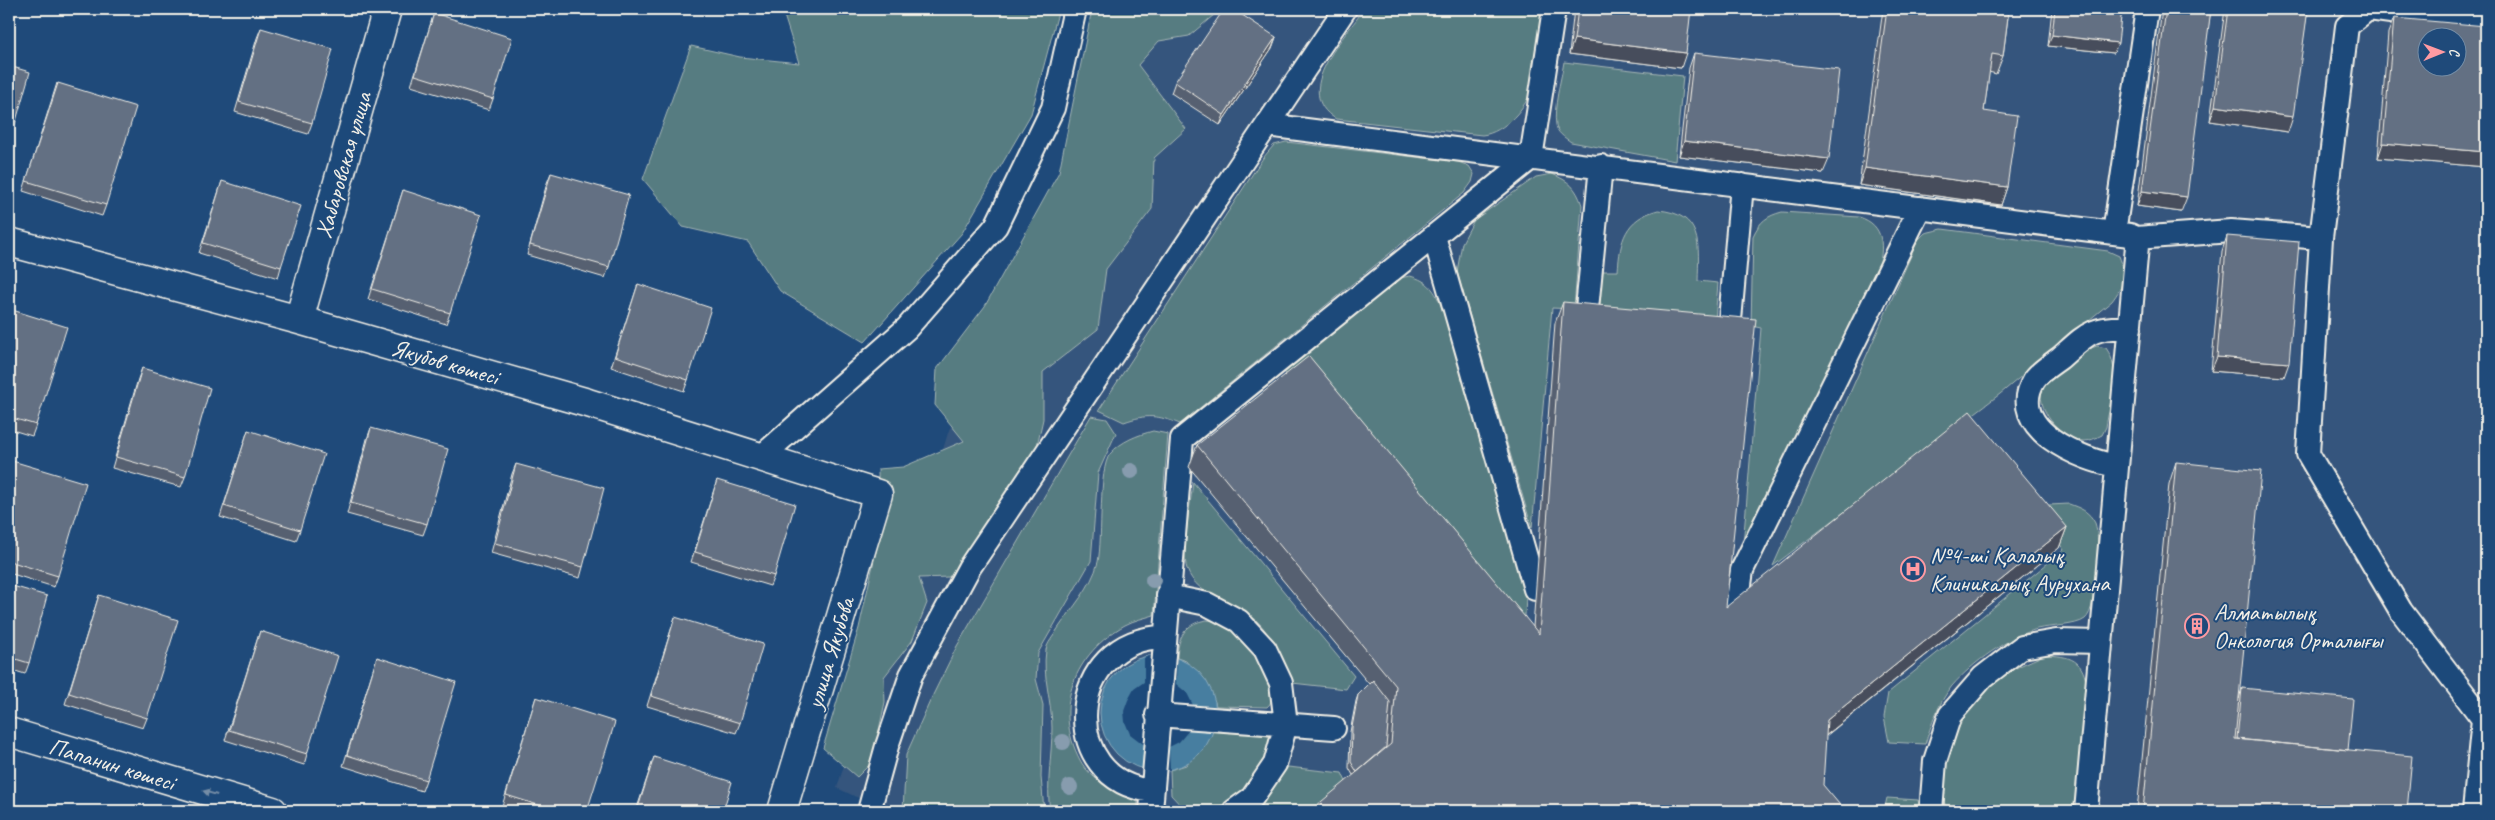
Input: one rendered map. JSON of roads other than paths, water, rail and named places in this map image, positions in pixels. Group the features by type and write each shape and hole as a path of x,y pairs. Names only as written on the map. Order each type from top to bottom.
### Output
{"street":[{"name":"Хабаровская улица","path":"298,320 387,9"},
{"name":"Якубов көшесі","path":"9,242 298,320 588,403 878,494"},
{"name":"улица Якубова","path":"782,811 878,494"},
{"name":"Папанин көшесі","path":"9,732 273,811"}],"lane":[{"path":"761,457 907,328 996,226 1053,108 1075,9"},
{"path":"869,811 887,746 911,675 969,568 1345,9"},
{"path":"1163,646 1132,643 1111,656 1094,677 1084,702 1085,729 1094,754 1112,775 1136,789 1152,791 1182,439 1531,158 1554,9"},
{"path":"2114,233 2148,9"},
{"path":"2479,801 2483,718 2401,611 2308,454 2321,238 2347,26 2369,9 2486,26"},
{"path":"1267,125 1601,166 2130,235 2136,238 2231,231 2321,238"},
{"path":"1587,309 1601,166"},
{"path":"1730,320 1742,185"},
{"path":"1736,614 1742,570 1920,208"},
{"path":"1434,236 1535,589"},
{"path":"2086,811 2118,466 2137,246 2136,238"},
{"path":"2118,466 2094,462 2050,438 2039,428 2030,415 2028,396 2034,379 2088,333 2108,327 2130,328"},
{"path":"1168,596 1207,604 1239,621 1265,649 1281,683 1286,724 1275,764 1252,798 1234,811"},
{"path":"1931,811 1934,761 1950,715 1982,678 2022,647 2056,641 2101,642"},
{"path":"1157,715 1334,728"}],"place":[{"name":"№4-ші Қалалық Клиникалық Аурухана","path":"1913,569"},
{"name":"Алматылық Онкология Орталығы","path":"2197,626"}]}
